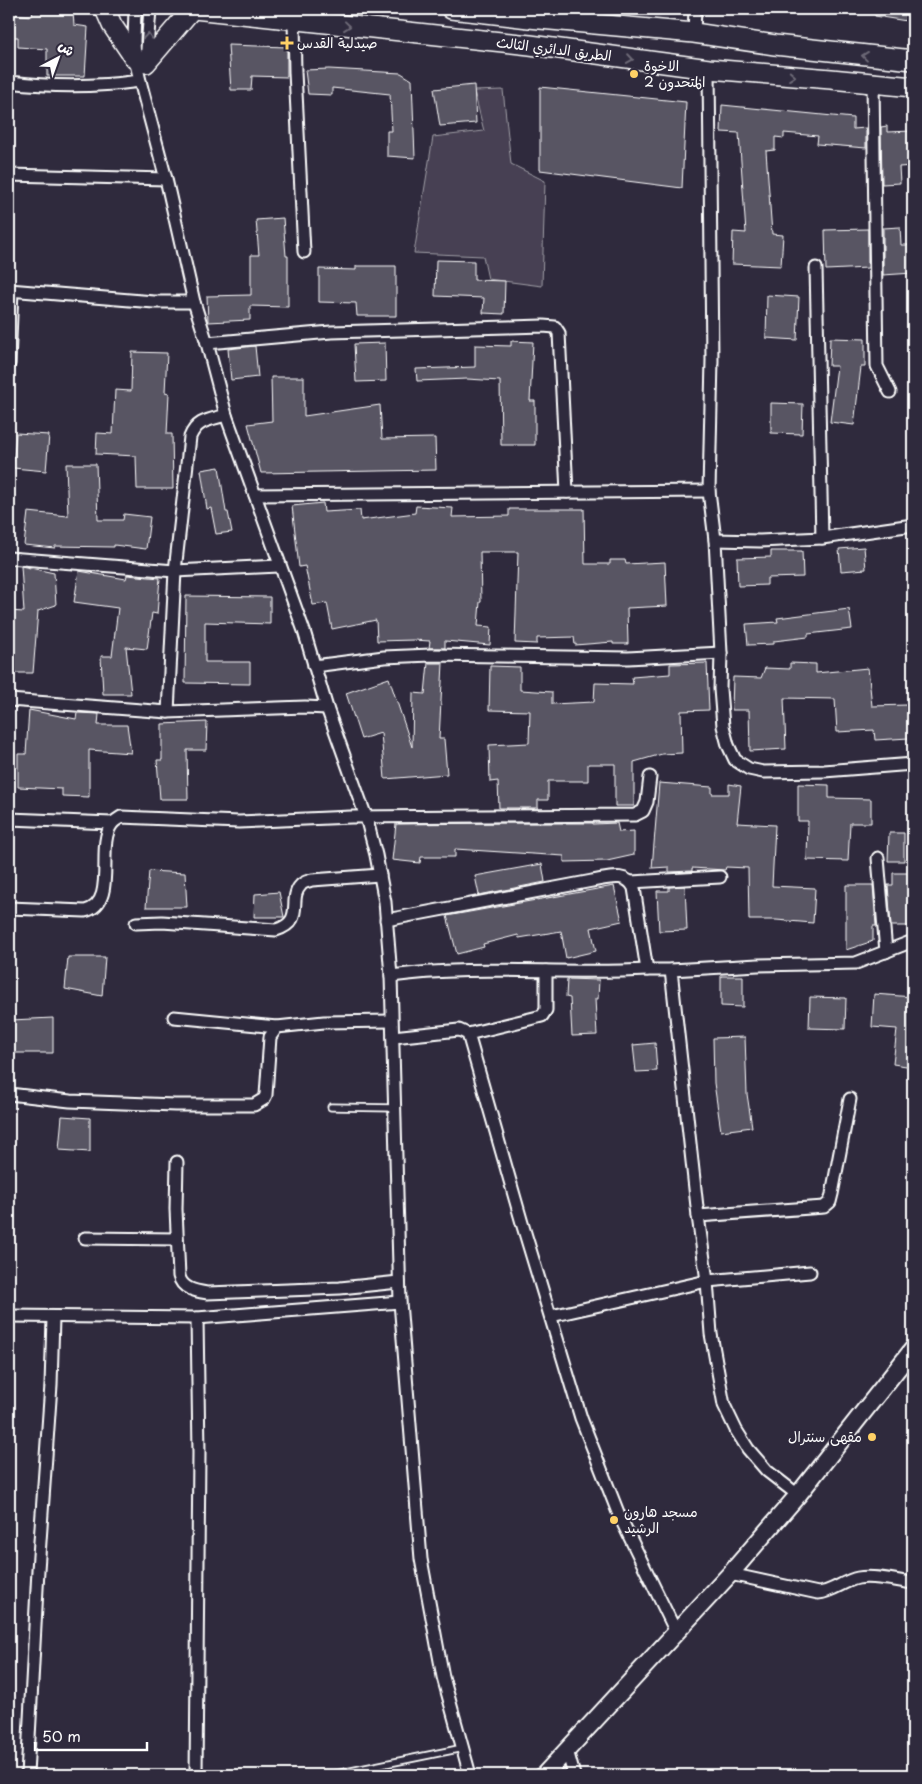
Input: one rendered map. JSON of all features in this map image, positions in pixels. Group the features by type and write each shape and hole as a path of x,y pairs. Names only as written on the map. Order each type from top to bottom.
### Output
{"main road":[{"path":"105,9 112,25 140,68 193,9"},
{"name":"الطريق الدائري الثالث","path":"193,9 520,44 710,70 913,87"},
{"name":"الطريق الدائري الثالث","path":"451,9 694,33 776,45 913,60"},
{"path":"544,1775 730,1574 798,1495 910,1357"}],"street":[{"path":"135,9 134,41 146,99 194,302 226,415 304,631 314,666 366,817 380,874 391,976 400,1302 421,1559 443,1677 470,1775"},
{"path":"146,99 140,68 150,9"},
{"path":"694,33 695,9"},
{"path":"294,21 304,252"},
{"path":"9,82 35,85 117,84 140,68"},
{"path":"710,70 712,360 709,491 715,540 721,653 720,689 723,726 728,745 735,760 749,769 763,772 913,764"},
{"path":"873,83 878,366 890,392"},
{"path":"9,175 166,179"},
{"path":"816,268 822,538"},
{"path":"9,364 10,290 154,302 194,302"},
{"path":"207,343 331,332 556,327 559,333 561,360 567,492"},
{"path":"168,712 175,572 190,437 193,428 200,422 226,415"},
{"path":"255,496 709,491"},
{"path":"715,540 760,541 822,538 913,525"},
{"path":"9,558 175,572 279,566"},
{"path":"314,666 384,657 431,655 628,658 721,653"},
{"path":"9,700 168,712 305,706 328,708"},
{"path":"9,819 112,823 121,818 239,822 366,817 635,815 643,811 647,802 650,777"},
{"path":"9,908 92,910 101,898 104,888 106,843 112,823"},
{"path":"878,858 886,952"},
{"path":"136,923 162,922 276,930 288,925 293,917 297,891 301,884 312,880 380,874"},
{"path":"386,920 617,877 625,878 631,882 634,888 648,970"},
{"path":"631,882 720,877"},
{"path":"391,976 478,970 605,972 758,965 856,963 913,941"},
{"path":"671,970 707,1281 711,1334 724,1405 748,1449 767,1471 798,1495"},
{"path":"393,1037 459,1030 468,1034 542,1016 546,1010 546,971"},
{"path":"174,1017 277,1027 324,1022 391,1021"},
{"path":"9,1094 70,1101 175,1105 254,1105 264,1099 266,1095 270,1037 277,1027"},
{"path":"468,1034 517,1206 581,1418 616,1506 676,1632"},
{"path":"698,1216 824,1207 830,1202 832,1194 850,1099"},
{"path":"177,1162 177,1239 180,1280 187,1287 201,1292 340,1288 399,1282"},
{"path":"85,1238 177,1239"},
{"path":"551,1316 707,1281 810,1272"},
{"path":"9,1316 52,1318 197,1318 400,1302"},
{"path":"27,1775 38,1570 51,1385 52,1318"},
{"path":"196,1775 200,1453 197,1318"},
{"path":"730,1574 818,1593 827,1592 849,1580 861,1577 913,1583"},
{"path":"568,1750 574,1775"}],"lane":[{"path":"331,1107 396,1108"},
{"path":"336,1774 463,1748"}],"shaded area":[{"path":"503,90 511,164 545,181 542,286 488,279 483,256 414,253 433,137 484,131 474,91"}],"building":[{"path":"33,9 73,12 74,25 88,27 85,76 47,76 47,49 18,47 18,37 9,37 9,14 32,16"},
{"path":"875,9 913,9 913,22 875,16"},
{"path":"228,45 287,47 287,77 252,76 251,90 231,90"},
{"path":"329,69 401,73 412,80 415,158 387,156 387,131 392,131 390,94 332,88 332,95 308,94 305,70"},
{"path":"474,85 476,123 440,126 434,89"},
{"path":"540,87 686,102 682,188 540,170"},
{"path":"722,105 853,118 853,129 866,128 866,148 817,144 818,136 784,133 784,138 775,137 775,150 766,151 772,234 783,235 781,266 732,264 733,232 746,233 739,133 721,132"},
{"path":"887,126 887,132 913,131 913,166 899,167 900,183 882,184 881,127"},
{"path":"283,218 286,256 288,256 288,307 250,306 250,320 208,322 207,296 251,295 251,255 259,255 256,220"},
{"path":"900,227 901,245 913,245 913,273 883,275 883,228"},
{"path":"868,229 868,268 826,270 825,230"},
{"path":"436,260 474,261 474,280 505,281 504,314 483,313 484,298 435,296"},
{"path":"356,266 396,266 396,316 357,316 356,303 319,302 319,269 356,270"},
{"path":"767,295 799,297 797,340 766,338"},
{"path":"830,338 865,339 865,367 861,367 854,425 830,422 837,366 829,366"},
{"path":"511,341 533,342 530,401 535,401 535,445 501,445 500,381 467,379 417,381 416,369 475,367 475,345 511,346"},
{"path":"385,343 386,381 356,382 354,344"},
{"path":"255,346 258,377 231,380 228,349"},
{"path":"132,352 167,353 165,392 169,393 167,434 172,434 173,489 137,489 136,456 96,454 97,433 113,434 115,390 131,391"},
{"path":"271,377 304,377 304,416 380,405 382,439 435,438 436,470 261,473 248,424 272,421"},
{"path":"771,403 803,404 802,434 771,433"},
{"path":"16,433 49,435 46,471 13,468"},
{"path":"66,464 96,464 98,520 123,520 124,514 150,517 146,549 114,545 114,547 55,546 55,548 24,545 28,512 68,516"},
{"path":"219,467 226,512 228,512 232,532 216,534 211,508 207,509 201,470"},
{"path":"323,503 324,512 360,510 361,520 415,513 416,506 453,508 452,517 509,516 509,509 584,509 585,564 610,564 610,560 625,560 626,564 665,562 667,606 627,608 628,644 613,644 613,642 575,645 574,637 537,638 537,644 515,643 518,552 480,552 481,602 478,626 491,627 490,645 445,641 445,648 429,648 430,641 377,641 376,620 332,629 327,603 313,605 305,566 299,567 292,506"},
{"path":"864,547 866,569 841,571 839,549"},
{"path":"771,551 802,551 803,577 767,578 767,585 738,586 737,558 771,557"},
{"path":"21,566 54,573 56,605 38,611 33,673 9,673 9,611 24,612"},
{"path":"79,571 126,579 127,575 160,578 157,614 152,613 147,649 126,647 131,694 103,694 101,656 112,656 118,608 74,602"},
{"path":"186,596 270,597 270,624 205,622 205,662 250,662 250,684 185,683"},
{"path":"849,609 852,629 808,634 808,637 774,641 774,644 748,645 746,624 778,622 777,618"},
{"path":"428,663 443,663 439,739 444,739 447,774 385,779 381,733 361,739 346,693 389,678 412,747 413,693 425,694"},
{"path":"707,663 709,710 681,711 682,753 662,754 634,762 634,806 615,806 615,764 588,764 588,781 548,781 548,800 538,800 538,808 499,808 498,781 490,782 489,745 529,743 530,711 489,710 490,666 520,667 520,690 552,692 552,704 594,702 595,683 633,684 632,677 670,674 670,664"},
{"path":"790,663 816,664 816,673 868,668 872,706 907,705 909,738 875,740 874,730 837,732 835,699 784,698 786,749 750,751 749,710 732,710 733,677 761,678 765,668 790,669"},
{"path":"29,710 76,719 77,713 99,714 98,725 127,725 131,753 89,750 89,797 62,796 62,789 18,787 18,754 26,754"},
{"path":"207,722 206,750 187,750 188,799 160,799 157,760 162,760 162,724"},
{"path":"659,783 712,787 712,794 729,794 729,784 741,786 737,823 775,825 772,886 815,888 813,923 749,920 748,868 726,867 725,870 692,868 692,871 669,872 669,867 652,868"},
{"path":"798,784 829,785 829,798 871,799 871,823 850,823 848,861 807,860 808,821 798,821"},
{"path":"617,823 619,832 634,831 634,855 607,861 564,862 564,856 455,849 455,857 421,857 420,863 392,860 396,824"},
{"path":"889,833 904,833 904,861 888,861"},
{"path":"542,864 545,882 479,895 475,876"},
{"path":"149,871 185,873 187,907 146,907"},
{"path":"893,873 913,873 913,926 891,926 888,885 893,885"},
{"path":"846,885 873,885 876,926 873,926 873,941 846,950"},
{"path":"614,886 622,921 591,928 596,951 566,958 561,931 519,938 518,935 483,944 484,947 457,954 447,916"},
{"path":"685,886 687,930 659,931 657,891 669,891 669,887"},
{"path":"279,892 284,917 254,917 255,894"},
{"path":"68,957 105,957 102,996 65,989"},
{"path":"721,976 743,976 743,1007 721,1006"},
{"path":"567,979 599,980 598,999 595,999 597,1035 572,1036 570,998 566,997"},
{"path":"874,994 913,997 911,1038 913,1038 913,1067 893,1064 897,1029 872,1027"},
{"path":"810,997 846,998 845,1029 809,1028"},
{"path":"53,1018 53,1053 9,1053 11,1020"},
{"path":"745,1037 747,1094 752,1127 721,1131 714,1083 713,1038"},
{"path":"655,1043 657,1071 636,1072 633,1045"},
{"path":"62,1116 90,1118 90,1152 59,1150"}],"place":[{"name":"صيدلية القدس","path":"287,43"},
{"name":"الاخوة المتحدون 2","path":"634,74"},
{"name":"مقهى سنترال","path":"872,1437"},
{"name":"مسجد هارون الرشيد","path":"614,1520"}]}
